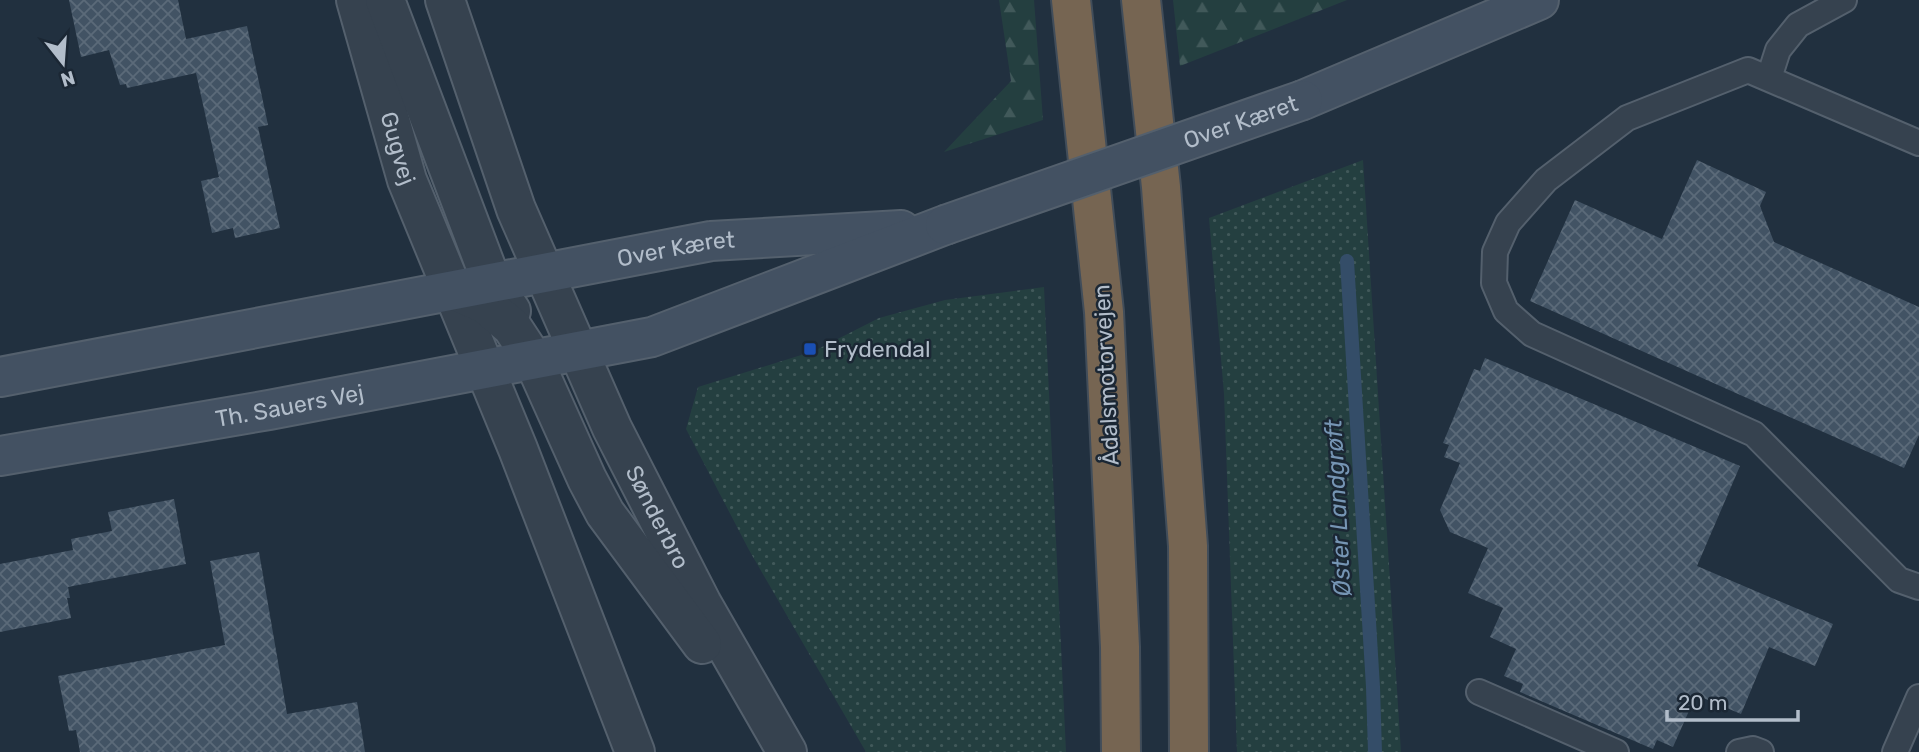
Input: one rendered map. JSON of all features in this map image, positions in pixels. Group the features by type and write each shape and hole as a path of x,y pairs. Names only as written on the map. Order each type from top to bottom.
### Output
{"highway":[{"name":"Ådalsmotorvejen","path":"1071,0 1104,312 1120,648 1121,752"},
{"path":"1141,0 1161,187 1188,546 1189,752"}],"main road":[{"name":"Over Kæret","path":"578,351 652,337 940,227 1303,100 1539,0"},
{"name":"Over Kæret","path":"544,273 711,241 940,227"},
{"path":"0,377 544,273"},
{"name":"Th. Sauers Vej","path":"0,456 269,410 578,351"}],"street":[{"name":"Gugvej","path":"356,0 407,180 453,290"},
{"path":"385,0 492,283 512,314 541,336 578,351"},
{"path":"444,0 516,209 544,273"},
{"name":"Sønderbro","path":"544,273 612,428 702,604 787,752"},
{"path":"453,290 485,304 512,327 533,359 604,513 781,752"},
{"path":"453,290 635,752"}],"lane":[{"path":"1769,79 1778,50 1798,25 1844,0"},
{"path":"1919,143 1748,70 1627,118 1546,180 1508,223 1495,252 1494,283 1506,311 1532,334 1754,433 1899,580 1919,587"},
{"path":"1479,692 1616,752"},
{"path":"1895,752 1919,698"},
{"path":"1739,752 1753,749 1761,752"}],"green space":[{"path":"999,0 1034,0 1043,120 944,152 1011,81"},
{"path":"1173,0 1347,0 1180,66"},
{"path":"1363,160 1401,752 1237,752 1224,394 1209,218"},
{"path":"1044,287 1066,752 866,752 749,550 686,429 698,387 814,351 879,318 945,300"}],"building":[{"path":"69,0 178,0 186,39 247,26 268,125 258,127 280,228 235,238 233,228 212,233 201,181 219,177 196,73 127,88 126,84 120,85 109,50 81,57"},
{"path":"1697,160 1766,192 1760,206 1774,242 1919,307 1919,435 1904,468 1530,301 1575,200 1662,239"},
{"path":"1485,358 1740,466 1697,566 1833,624 1815,666 1769,647 1741,714 1696,695 1673,747 1657,740 1653,749 1520,692 1523,684 1504,676 1516,649 1490,637 1503,608 1468,593 1488,548 1450,532 1440,510 1460,463 1444,457 1449,445 1443,443 1474,369 1480,371"},
{"path":"174,499 186,564 68,587 71,618 0,632 0,564 73,550 71,539 112,531 108,512"},
{"path":"259,552 287,714 357,702 365,752 80,752 76,730 69,731 58,676 225,645 210,561"}],"waterway":[{"name":"Øster Landgrøft","path":"1347,261 1375,752"}],"place":[{"name":"Frydendal","path":"810,349"}]}
